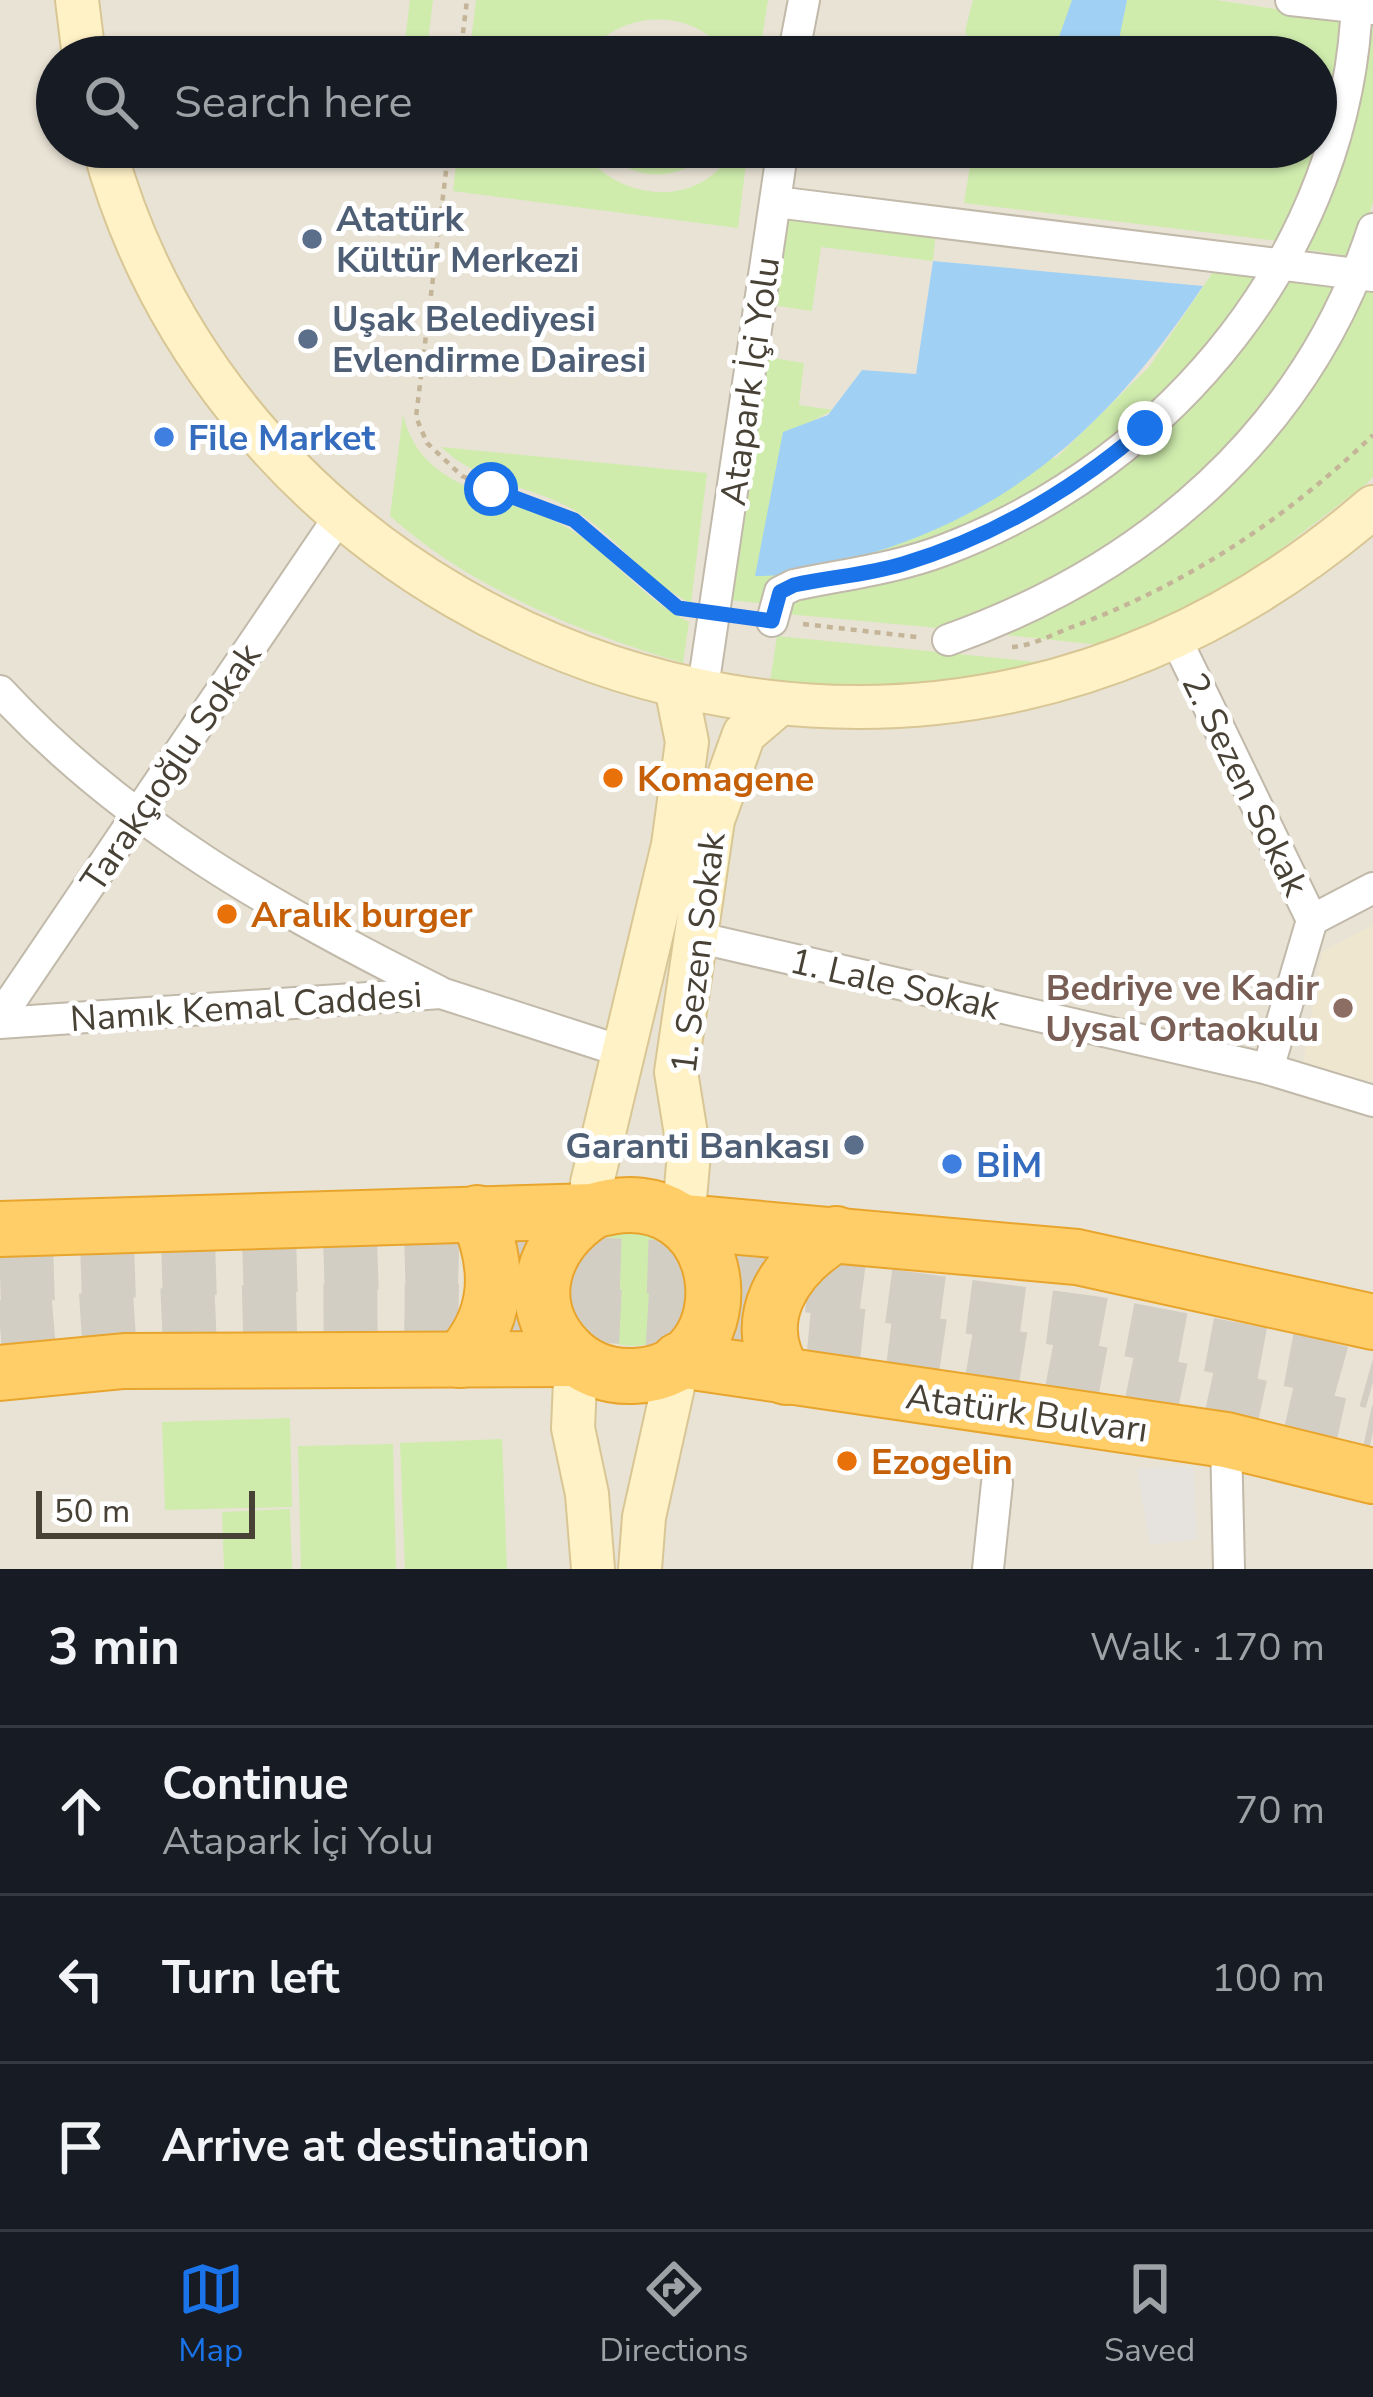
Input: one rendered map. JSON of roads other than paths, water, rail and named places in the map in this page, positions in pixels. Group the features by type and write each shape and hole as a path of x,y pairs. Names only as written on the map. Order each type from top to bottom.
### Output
{"highway":[{"path":"0,1229 593,1211 639,1204 682,1222 1077,1257 1373,1322"},
{"path":"576,1359 546,1318 543,1280 555,1244 593,1211"},
{"path":"460,1360 488,1318 496,1278 477,1213"},
{"path":"679,1360 704,1330 716,1292 712,1265 682,1222"},
{"path":"786,1377 772,1341 774,1299 800,1256 836,1234"},
{"name":"Atatürk Bulvarı","path":"0,1372 124,1361 576,1359 595,1370 638,1376 679,1360 1226,1440 1373,1476"}],"main road":[{"path":"77,0 81,36"},
{"path":"112,168 146,260 195,350 267,444 339,517 466,607 609,670 689,690 778,704 860,708 981,696 1100,668 1175,638 1286,575 1373,507"},
{"name":"1. Sezen Sokak","path":"593,1211 592,1184 674,845 689,690"},
{"name":"1. Sezen Sokak","path":"682,1222 689,1153 676,1072 713,820 731,760 760,716 778,704"},
{"path":"576,1359 573,1428 587,1494 593,1569"},
{"path":"640,1569 644,1517 679,1360"}],"street":[{"path":"797,36 804,0"},
{"path":"1292,0 1362,5 1337,130"},
{"name":"Atapark İçi Yolu","path":"689,690 714,615 780,168"},
{"path":"772,621 780,592 794,585 902,565 947,549 1028,512 1082,477 1183,394 1287,261 1324,168"},
{"path":"776,202 1287,261 1366,275"},
{"path":"948,640 1108,565 1213,488 1298,383 1366,275 1373,230"},
{"name":"Tarakçıoğlu Sokak","path":"0,1020 339,517"},
{"name":"2. Sezen Sokak","path":"1175,638 1312,920 1268,1070"},
{"path":"0,691 51,745 136,817 271,901 441,993"},
{"path":"1312,920 1373,888"},
{"name":"1. Lale Sokak","path":"696,937 1268,1070 1373,1101"},
{"name":"Namık Kemal Caddesi","path":"0,1020 441,993 627,1053"},
{"path":"1226,1440 1228,1569"},
{"path":"988,1569 997,1483"}],"water":[{"path":"1072,0 1127,0 1120,36 1059,36"},
{"path":"933,261 1203,286 1169,335 1095,420 1011,488 912,539 818,568 755,576 783,432 828,415 862,370 916,374"}],"tunnel":[{"path":"0,1275 449,1260 667,1267 1093,1323 1302,1362 1373,1382"},
{"path":"0,1327 206,1314 414,1310 724,1323 896,1340 1033,1361 1373,1432"}],"place":[{"name":"Atatürk Kültür Merkezi","path":"312,239"},
{"name":"Uşak Belediyesi Evlendirme Dairesi","path":"308,339"},
{"name":"File Market","path":"164,437"},
{"name":"Komagene","path":"613,778"},
{"name":"Aralık burger","path":"227,914"},
{"name":"Bedriye ve Kadir Uysal Ortaokulu","path":"1343,1008"},
{"name":"Garanti Bankası","path":"854,1145"},
{"name":"BİM","path":"952,1164"},
{"name":"Ezogelin","path":"847,1461"}]}
